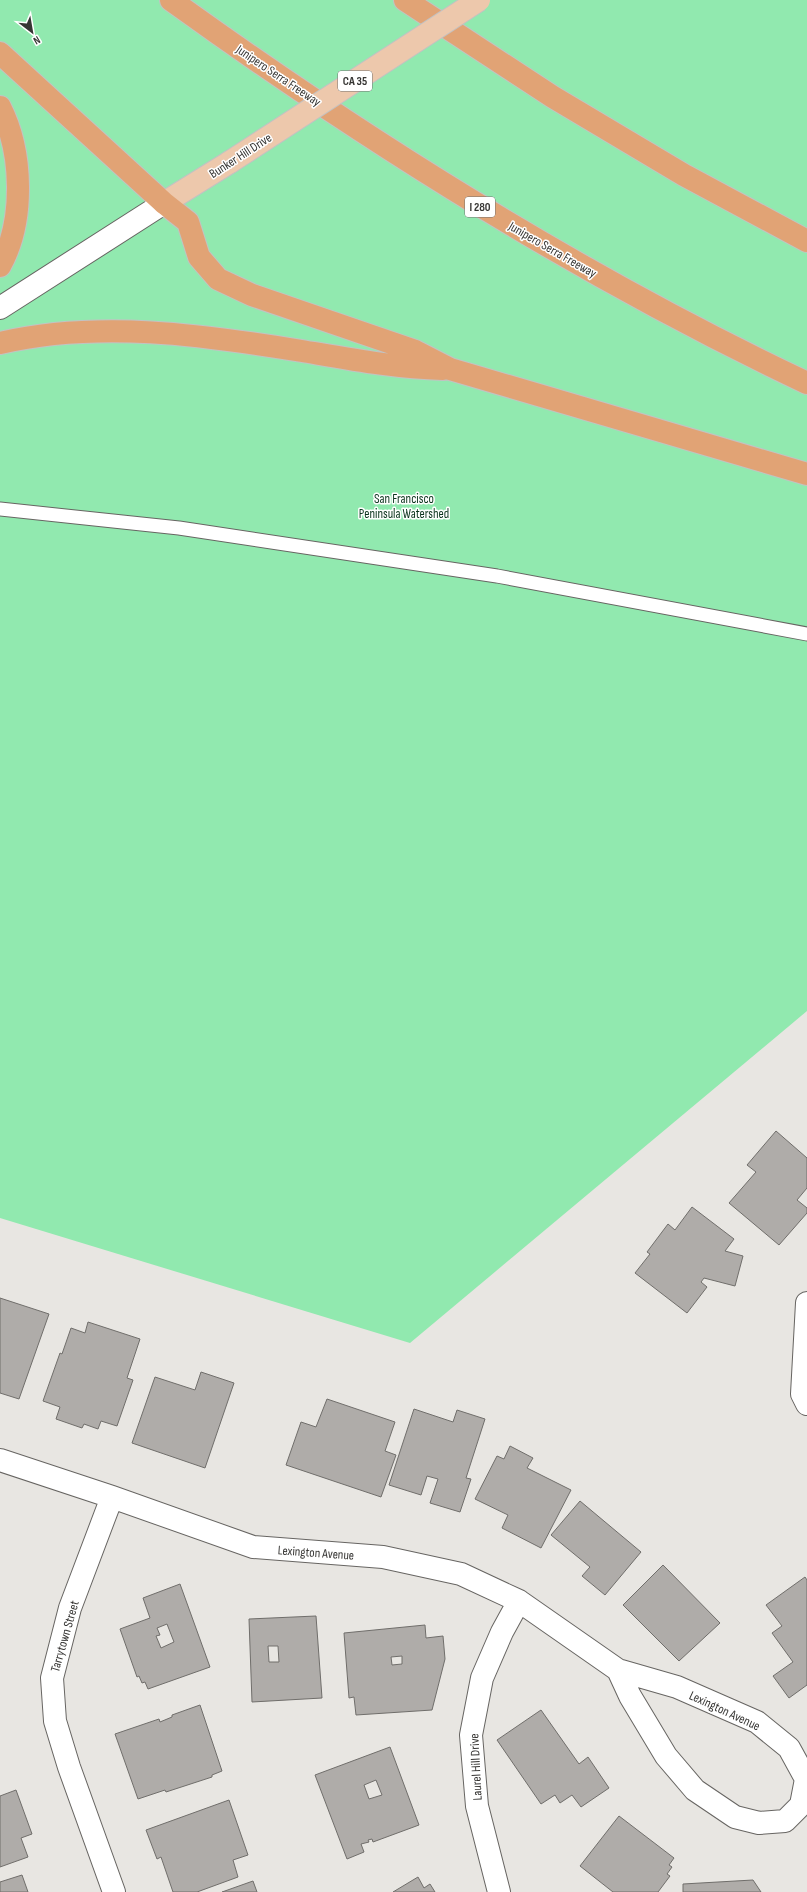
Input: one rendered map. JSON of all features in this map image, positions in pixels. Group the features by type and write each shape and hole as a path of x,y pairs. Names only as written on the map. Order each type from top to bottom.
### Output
{"highway":[{"name":"Junipero Serra Freeway","path":"171,0 346,121 477,205 612,283 750,356 807,383"},
{"path":"405,0 553,97 664,163 807,241"},
{"path":"0,53 164,203 188,222 199,257 218,279 252,295 415,351 450,369 807,474"},
{"path":"0,107 8,124 17,167 17,210 7,254 0,266"},
{"path":"0,343 22,338 92,332 161,333 243,342 408,368 450,369"}],"main road":[{"name":"Bunker Hill Drive","path":"164,203 230,162 479,0"}],"street":[{"name":"Bunker Hill Drive","path":"0,308 164,203"},
{"path":"807,1303 802,1394 807,1404"},
{"name":"Lexington Avenue","path":"0,1460 112,1497 253,1547 383,1557 461,1574 519,1601 618,1670 677,1687 757,1722 789,1748 806,1779 801,1805 785,1821 760,1823 735,1817 695,1790 666,1756 630,1696 618,1670"},
{"name":"Tarrytown Street","path":"112,1497 70,1608 52,1678 55,1721 69,1767 114,1892"},
{"name":"Laurel Hill Drive","path":"499,1892 477,1806 472,1735 482,1678 502,1632 519,1601"}],"lane":[{"path":"0,509 179,528 482,574 807,634"}],"green space":[{"name":"San Francisco Peninsula Watershed","path":"0,0 807,0 807,1011 410,1343 0,1218"}],"building":[{"path":"776,1131 807,1158 807,1188 797,1200 807,1208 807,1213 779,1245 729,1203 756,1172 747,1165"},
{"path":"692,1207 734,1239 725,1251 743,1256 735,1286 704,1278 701,1282 707,1287 687,1313 635,1273 650,1254 647,1252 668,1224 675,1230"},
{"path":"0,1298 49,1314 19,1399 0,1393"},
{"path":"88,1322 140,1339 127,1378 133,1380 117,1426 101,1421 98,1429 84,1424 82,1428 56,1419 60,1407 43,1401 60,1353 62,1354 71,1328 85,1333"},
{"path":"201,1372 234,1383 205,1468 132,1443 155,1377 195,1390"},
{"path":"327,1399 395,1422 385,1451 396,1455 381,1497 286,1465 301,1422 316,1427"},
{"path":"414,1409 453,1422 457,1410 485,1419 466,1478 471,1479 460,1512 430,1503 438,1479 427,1476 421,1495 389,1485"},
{"path":"510,1446 533,1458 527,1468 571,1490 541,1548 502,1528 508,1515 475,1499 497,1456 504,1459"},
{"path":"580,1501 641,1552 605,1595 582,1576 590,1567 551,1535"},
{"path":"663,1565 720,1623 679,1661 623,1605"},
{"path":"805,1577 807,1580 807,1685 789,1698 773,1676 793,1662 772,1633 782,1626 766,1605"},
{"path":"180,1584 210,1667 148,1689 145,1682 142,1683 139,1676 137,1677 120,1629 150,1618 143,1598","holes":["167,1624 174,1642 161,1648 156,1636 160,1635 157,1628"]},
{"path":"316,1616 322,1698 252,1702 249,1619","holes":["268,1646 278,1646 279,1662 269,1662"]},
{"path":"425,1625 426,1638 443,1636 445,1659 432,1710 356,1715 354,1697 349,1698 344,1633","holes":["402,1656 402,1664 392,1665 391,1657"]},
{"path":"200,1705 222,1771 212,1775 212,1777 166,1792 165,1790 138,1799 115,1734 159,1719 160,1722 172,1717 172,1715"},
{"path":"541,1710 579,1764 588,1757 609,1788 581,1807 572,1795 560,1803 555,1795 541,1804 497,1740"},
{"path":"390,1747 419,1825 373,1842 372,1839 368,1840 369,1842 361,1844 364,1852 347,1859 315,1775","holes":["376,1780 382,1795 369,1799 364,1785"]},
{"path":"16,1790 32,1834 21,1838 28,1857 0,1867 0,1796"},
{"path":"229,1800 248,1855 233,1860 238,1877 197,1892 173,1892 161,1857 157,1859 146,1830"},
{"path":"619,1816 674,1858 669,1865 672,1867 667,1874 670,1876 658,1892 613,1892 580,1866"},
{"path":"22,1875 28,1892 0,1892 0,1882"},
{"path":"418,1877 424,1888 430,1884 435,1892 393,1892"},
{"path":"753,1880 761,1892 683,1892 683,1884"},
{"path":"253,1881 257,1892 222,1892"}]}
